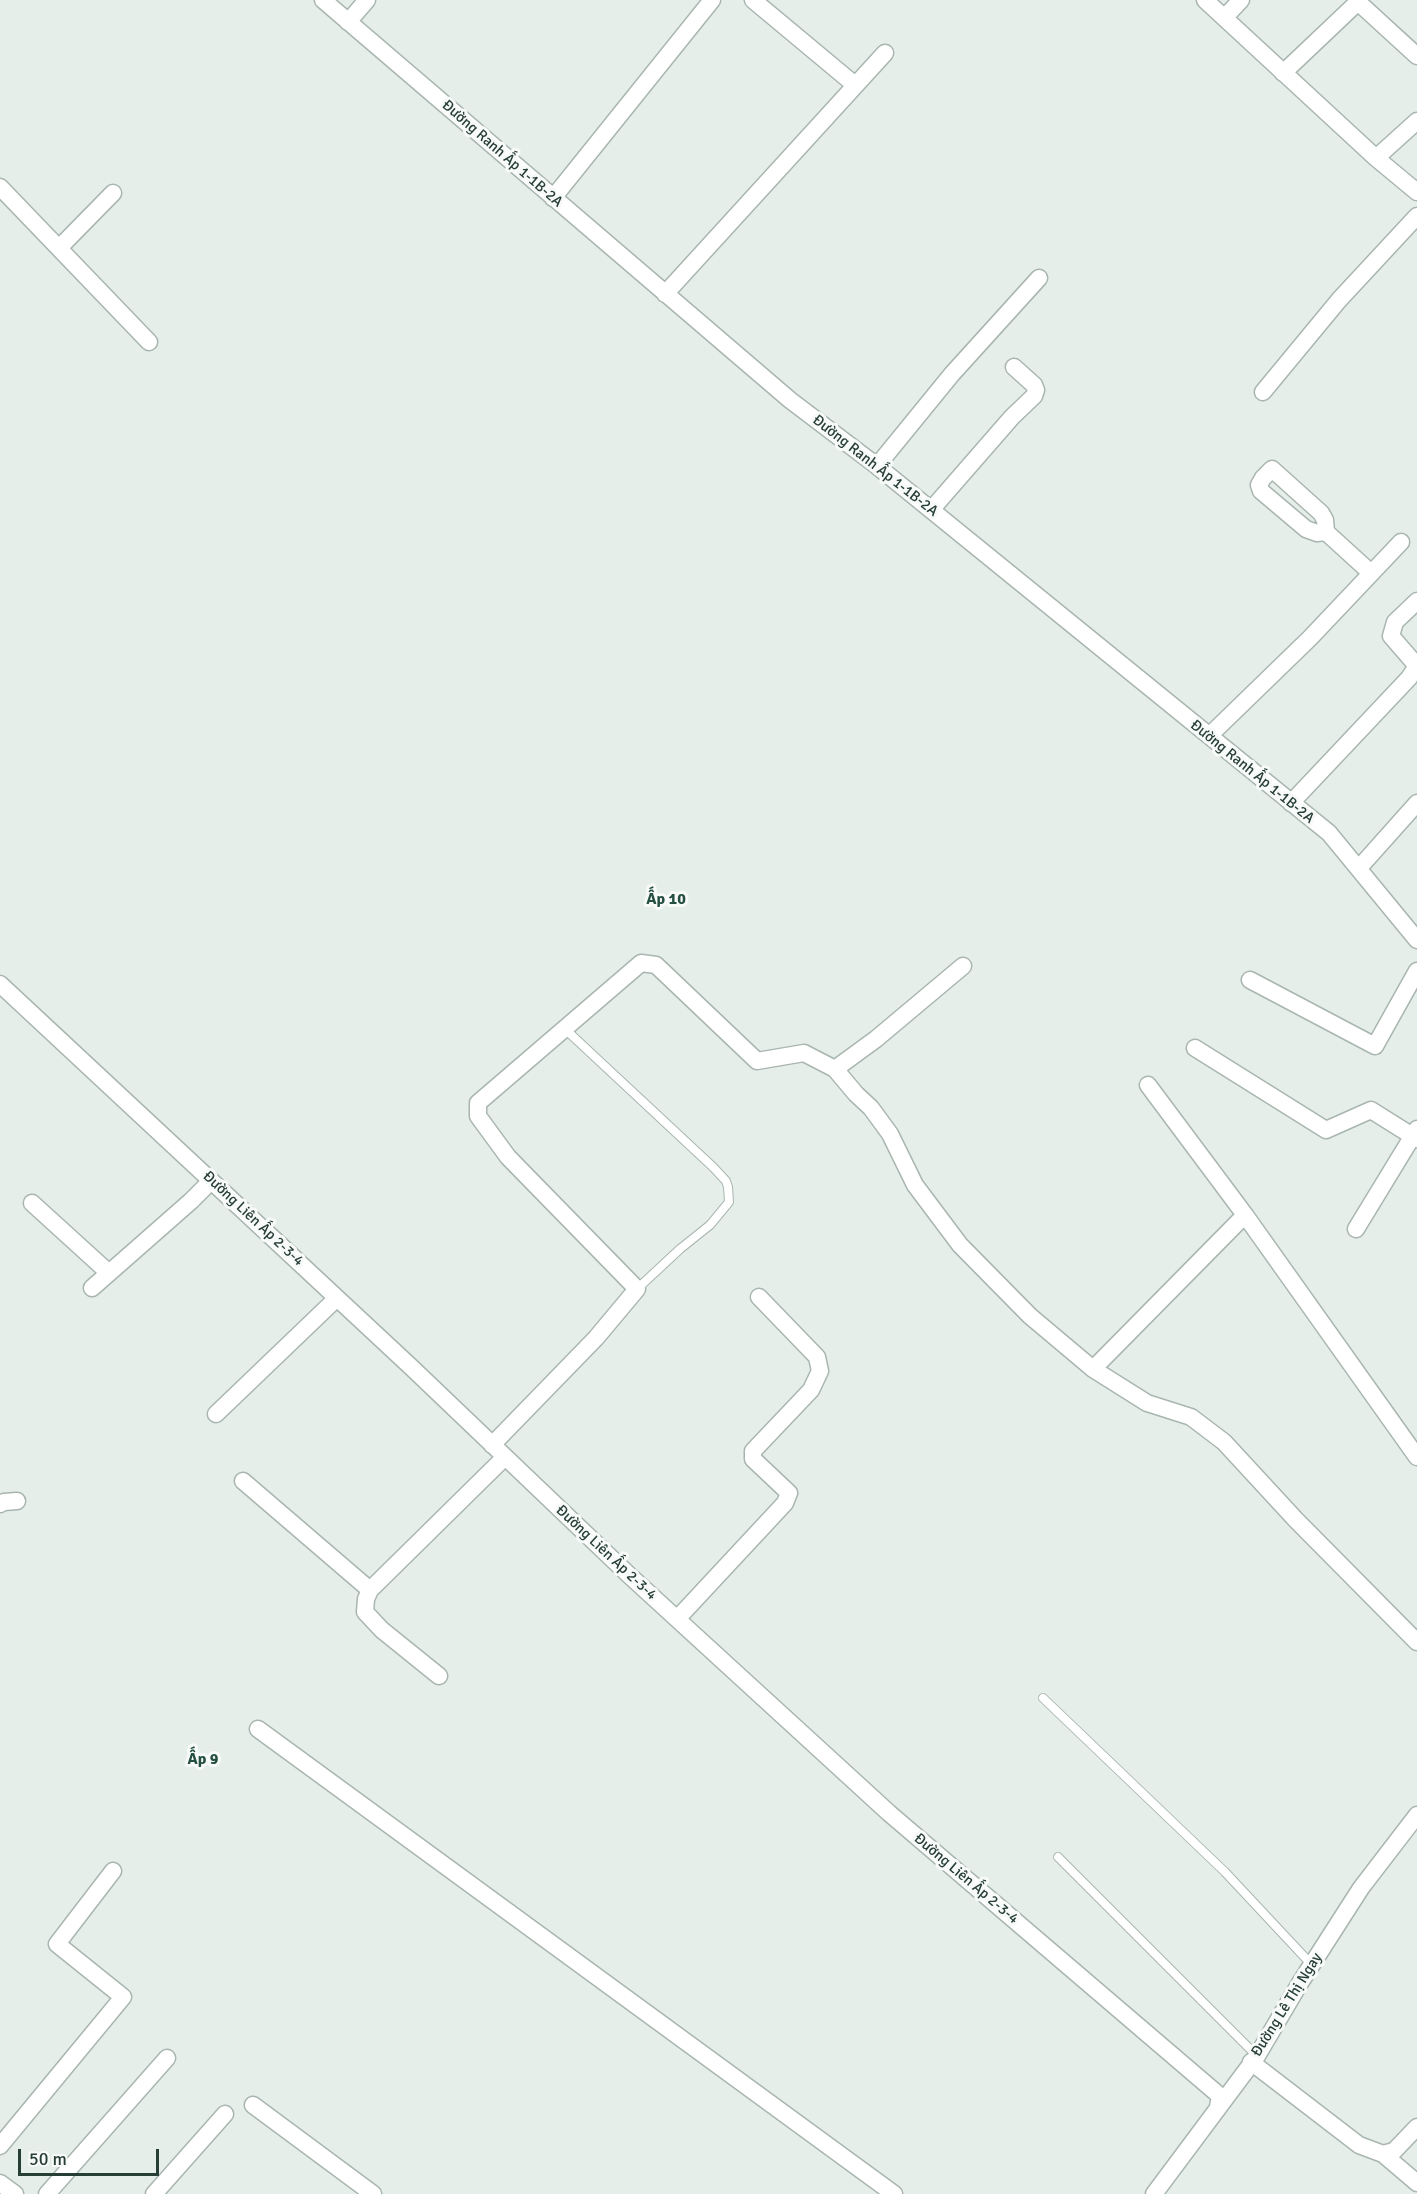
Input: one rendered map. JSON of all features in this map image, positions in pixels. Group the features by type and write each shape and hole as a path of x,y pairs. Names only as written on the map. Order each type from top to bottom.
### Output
{"street":[{"name":"Đường Ranh Ấp 1-1B-2A","path":"323,0 790,400 877,466 1329,833 1417,940"},
{"path":"348,22 367,0"},
{"path":"553,198 712,0"},
{"path":"753,0 855,86"},
{"path":"1205,0 1376,158 1417,192"},
{"path":"1225,18 1241,0"},
{"path":"1283,73 1359,1 1417,56"},
{"path":"665,294 885,53"},
{"path":"1376,158 1417,121"},
{"path":"0,187 149,342"},
{"path":"59,248 112,193"},
{"path":"1263,392 1340,300 1417,216"},
{"path":"877,466 952,374 1039,278"},
{"path":"931,510 1034,396 1036,390 1034,385 1014,368"},
{"path":"1326,532 1371,573"},
{"path":"1209,736 1310,638 1401,542"},
{"path":"1291,803 1409,678 1417,666 1391,636 1395,622 1417,601"},
{"path":"1359,868 1417,803"},
{"path":"492,1445 596,1338 638,1289 508,1157 478,1116 478,1103 641,963 656,965 757,1061 804,1053 835,1069 878,1116 890,1134 915,1185 960,1245 1030,1316 1093,1369 1147,1403 1191,1417 1224,1442 1296,1520 1417,1642"},
{"path":"835,1069 876,1039 963,966"},
{"path":"1250,980 1375,1046 1417,971"},
{"name":"Đường Liên Ấp 2-3-4","path":"0,984 677,1619 889,1813 1220,2096 1218,2107"},
{"path":"1195,1048 1326,1130 1371,1110 1416,1134 1356,1229"},
{"path":"1149,1085 1245,1215 1417,1457"},
{"path":"92,1288 211,1181"},
{"path":"32,1203 109,1273"},
{"path":"1093,1369 1245,1215"},
{"path":"677,1619 785,1503 789,1493 753,1459 753,1450 811,1390 820,1371 817,1357 759,1297"},
{"path":"216,1414 337,1298"},
{"path":"439,1676 382,1630 365,1612 366,1599 370,1590 505,1457"},
{"path":"243,1481 370,1590"},
{"path":"258,1729 894,2194"},
{"name":"Đường Lê Thị Ngay","path":"1154,2194 1254,2059 1361,1888 1417,1815"},
{"path":"0,2145 123,1997 57,1944 112,1871"},
{"path":"48,2194 166,2058"},
{"path":"1254,2059 1359,2145 1383,2154 1417,2183"},
{"path":"253,2105 373,2194"},
{"path":"154,2194 225,2114"},
{"path":"1383,2154 1394,2151 1417,2127"},
{"path":"0,2183 15,2194"}],"lane":[{"path":"565,1029 713,1167 726,1181 728,1187 729,1202 710,1225 680,1249 638,1289"},
{"path":"1043,1698 1226,1872 1312,1965"},
{"path":"1058,1857 1254,2059"}],"district":[{"name":"Ấp 10","path":"666,900"},
{"name":"Ấp 9","path":"203,1760"}]}
